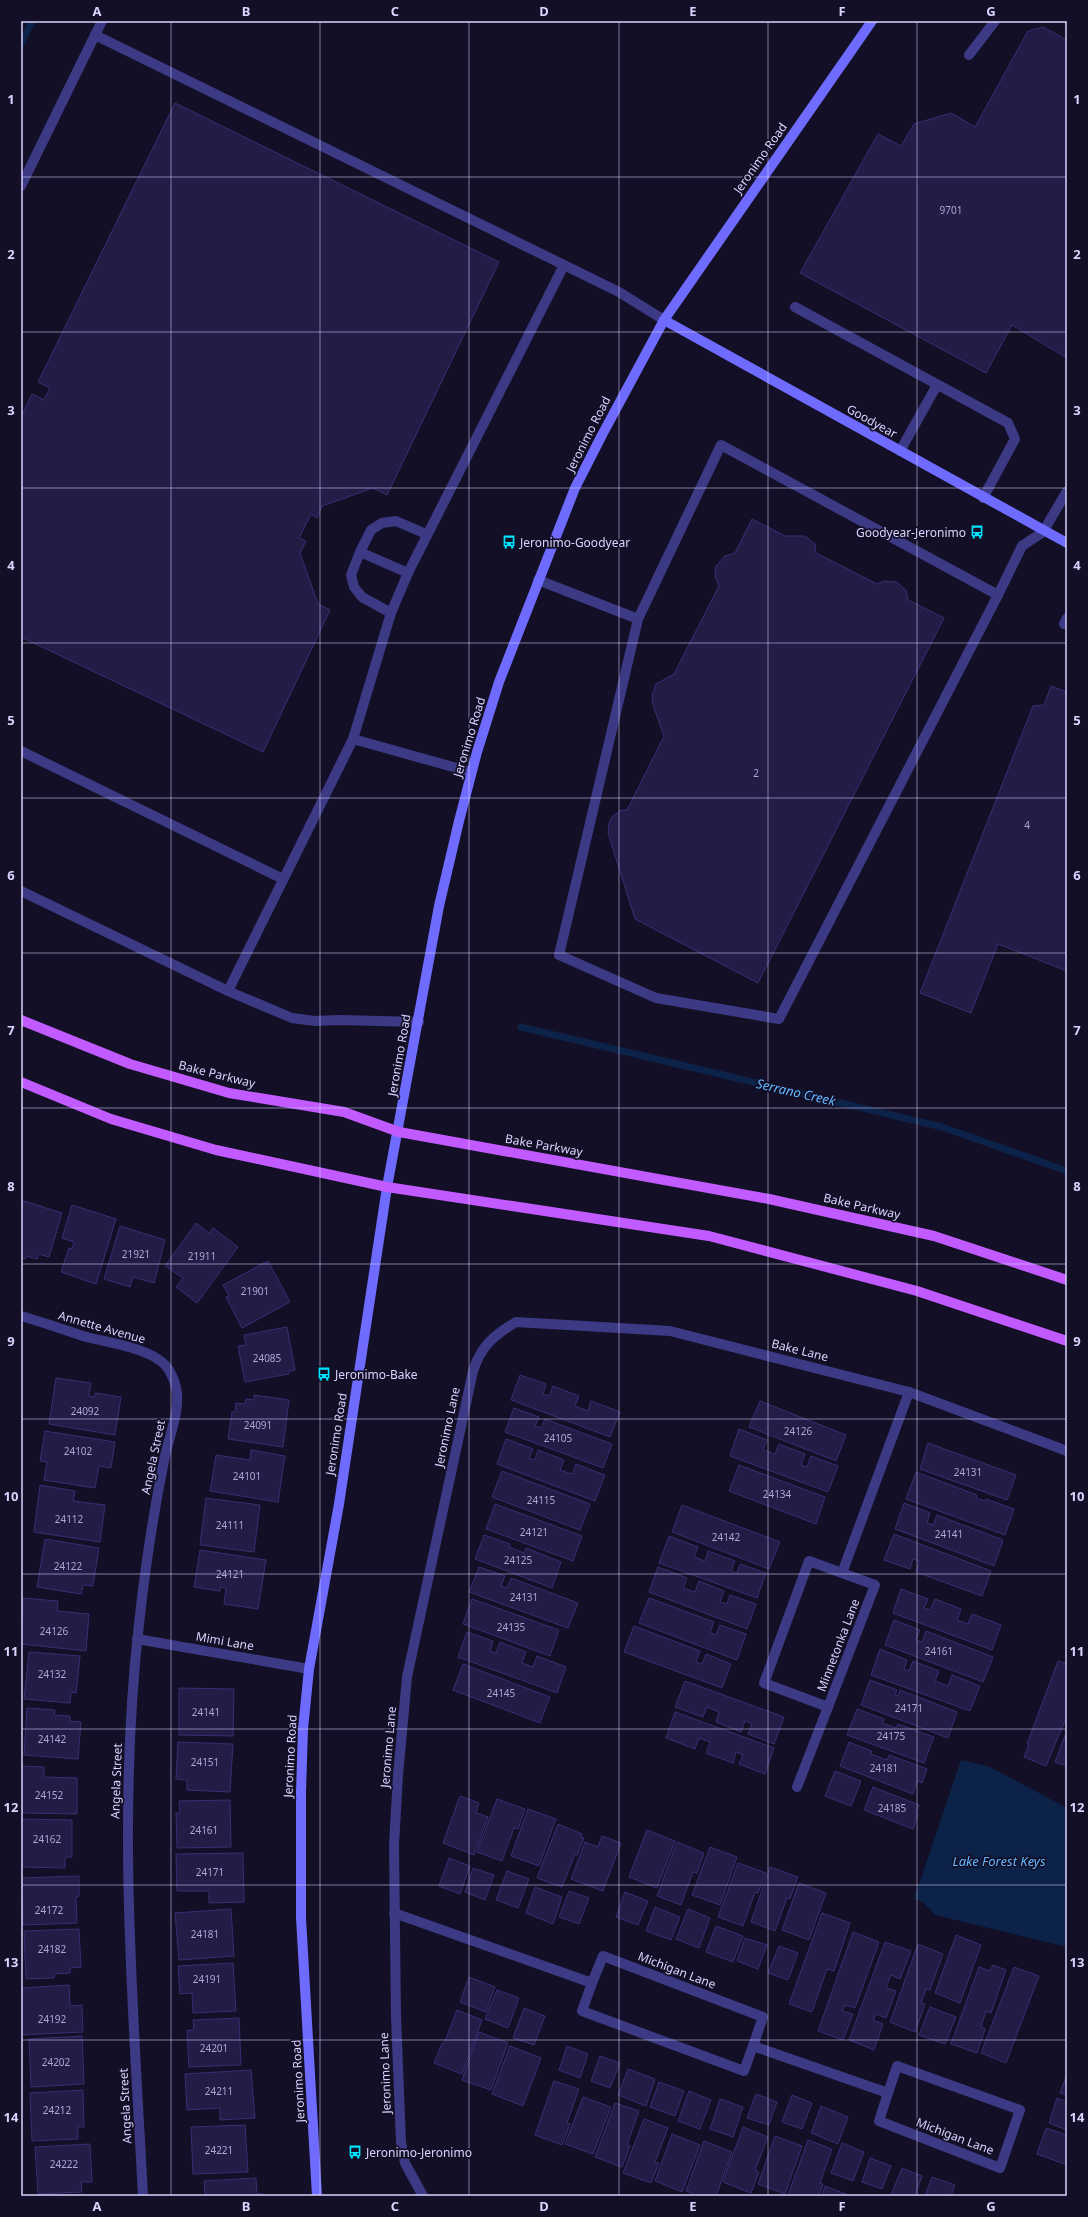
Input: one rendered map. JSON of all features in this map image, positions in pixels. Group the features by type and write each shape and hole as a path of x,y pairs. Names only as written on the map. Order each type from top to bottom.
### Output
{"main road":[{"name":"Jeronimo Road","path":"317,2196 301,1918 301,1792 309,1669 339,1504 388,1187 440,906 471,772 499,682 538,580 575,488 602,435 664,320 872,21"},
{"name":"Goodyear","path":"664,320 1043,532 1067,543"},
{"name":"Bake Parkway","path":"21,1020 130,1064 221,1091 344,1112 399,1132 784,1202 934,1236 1067,1280"},
{"path":"21,1082 111,1119 216,1150 388,1187 710,1236 917,1291 1067,1341"}],"street":[{"path":"21,186 102,21"},
{"path":"969,55 995,21"},
{"path":"95,35 619,292 664,320"},
{"path":"228,991 353,739 391,613 426,534 564,265"},
{"path":"795,307 1008,423 1015,439 983,498"},
{"path":"900,451 937,385"},
{"path":"998,595 721,445 638,619 559,955 656,998 778,1019 998,595 1022,546 1043,532 1067,491"},
{"path":"391,613 362,597 354,587 351,575 360,552 371,530 382,523 396,521 426,534"},
{"path":"360,552 408,573"},
{"path":"538,580 638,619"},
{"path":"353,739 471,772"},
{"path":"21,751 283,879"},
{"path":"21,891 228,991 292,1018 315,1021 340,1020 418,1022"},
{"name":"Annette Avenue","path":"21,1316 85,1337 135,1348 155,1357 171,1370"},
{"name":"Bake Lane","path":"516,1322 670,1330 909,1392 1067,1451"},
{"name":"Jeronimo Lane","path":"423,2196 405,2163 401,2142 394,1913 394,1845 401,1726 416,1632 472,1371 478,1355 485,1346 498,1332 516,1322"},
{"name":"Angela Street","path":"144,2196 129,1930 127,1824 131,1718 137,1639 145,1572 155,1512 164,1460 175,1415 177,1393 171,1370"},
{"path":"842,1573 909,1392"},
{"name":"Minnetonka Lane","path":"809,1561 842,1573 874,1585 828,1707 764,1683 809,1561"},
{"name":"Mimi Lane","path":"137,1639 309,1669"},
{"path":"798,1786 828,1707"},
{"path":"394,1913 592,1983"},
{"name":"Michigan Lane","path":"602,1956 763,2017 744,2071 582,2011 592,1983 602,1956"},
{"path":"753,2046 888,2093"},
{"name":"Michigan Lane","path":"897,2066 1020,2110 1000,2168 879,2121 888,2093 897,2066"}],"water":[{"name":"Lake Forest Keys","path":"961,1760 990,1767 1067,1808 1067,1947 935,1915 924,1903 914,1899"}],"building":[{"path":"1043,27 1067,40 1067,358 1012,325 986,373 800,273 878,134 901,146 914,124 951,113 975,127 1028,31"},
{"path":"175,103 499,262 387,495 373,488 322,506 317,518 311,514 299,538 306,541 300,553 318,604 330,610 263,752 21,637 21,417 32,394 44,400 50,388 38,382"},
{"path":"752,519 785,536 805,536 815,544 816,553 877,584 884,581 896,582 906,590 908,600 944,618 758,983 635,919 608,833 609,823 612,817 621,810 627,810 664,736 653,705 652,696 656,684 674,674 719,586 715,576 716,566 725,556 735,553"},
{"path":"1051,686 1067,692 1067,971 998,944 971,1013 920,993 1033,706 1044,705"},
{"path":"21,1200 62,1213 49,1257 38,1254 37,1259 26,1256 25,1259 21,1258"},
{"path":"72,1205 116,1219 96,1284 61,1272 69,1248 72,1249 74,1242 62,1238"},
{"path":"196,1223 209,1233 213,1228 238,1247 197,1303 176,1287 183,1278 165,1266"},
{"path":"120,1226 165,1240 154,1283 133,1277 130,1287 104,1279"},
{"path":"268,1261 290,1302 242,1328 226,1297 229,1296 223,1285"},
{"path":"287,1327 295,1370 288,1372 289,1374 245,1382 238,1346 246,1345 244,1335"},
{"path":"520,1375 546,1384 543,1394 549,1396 553,1386 579,1396 575,1406 588,1411 591,1401 620,1412 610,1437 511,1400"},
{"path":"56,1378 91,1383 89,1396 94,1397 95,1393 121,1397 115,1435 49,1424"},
{"path":"254,1395 289,1400 283,1447 228,1439 232,1412 235,1412 236,1403 245,1404 246,1399 254,1400"},
{"path":"760,1401 846,1435 836,1461 749,1427"},
{"path":"514,1408 539,1417 535,1426 541,1428 545,1419 612,1444 603,1468 505,1432"},
{"path":"739,1429 767,1440 763,1450 775,1454 779,1444 805,1454 801,1465 807,1467 811,1456 838,1466 828,1492 730,1456"},
{"path":"45,1431 115,1442 111,1468 99,1466 95,1488 44,1480 47,1462 40,1461"},
{"path":"506,1439 533,1449 529,1458 535,1460 538,1450 564,1460 560,1470 572,1474 576,1464 605,1475 595,1501 497,1464"},
{"path":"928,1443 1016,1475 1007,1500 920,1469"},
{"path":"251,1450 285,1456 278,1502 210,1491 216,1455 250,1460"},
{"path":"739,1465 825,1497 816,1524 729,1491"},
{"path":"502,1471 590,1504 580,1530 492,1497"},
{"path":"916,1472 977,1495 976,1498 985,1501 986,1499 1014,1509 1005,1535 906,1499"},
{"path":"40,1485 75,1491 73,1501 105,1505 100,1542 34,1532"},
{"path":"206,1498 260,1505 254,1552 200,1545"},
{"path":"904,1503 930,1513 927,1523 933,1525 937,1515 1003,1540 994,1566 895,1529"},
{"path":"495,1504 582,1536 573,1561 486,1529"},
{"path":"682,1505 780,1542 769,1569 672,1532"},
{"path":"894,1534 991,1571 982,1596 916,1572 919,1561 913,1559 910,1569 884,1560"},
{"path":"484,1535 510,1544 509,1547 524,1553 526,1548 561,1562 552,1588 475,1559"},
{"path":"669,1536 698,1547 694,1557 705,1561 708,1551 735,1561 731,1571 737,1573 740,1564 766,1573 757,1598 659,1563"},
{"path":"45,1539 99,1548 93,1586 83,1585 81,1594 37,1587"},
{"path":"200,1550 266,1560 258,1609 224,1604 226,1588 220,1587 220,1591 194,1587"},
{"path":"479,1567 505,1576 501,1586 507,1588 511,1578 578,1603 568,1628 469,1592"},
{"path":"658,1567 687,1578 683,1588 695,1592 699,1581 724,1591 720,1602 727,1604 730,1595 756,1604 747,1629 649,1592"},
{"path":"901,1589 928,1599 924,1608 930,1610 935,1599 961,1609 957,1620 968,1624 972,1614 1001,1625 992,1650 893,1613"},
{"path":"23,1598 58,1601 57,1611 89,1614 86,1651 21,1644"},
{"path":"649,1598 714,1622 710,1633 716,1635 720,1625 746,1634 737,1660 639,1623"},
{"path":"472,1599 559,1630 550,1656 463,1624"},
{"path":"894,1620 920,1630 916,1640 922,1642 926,1631 993,1657 983,1682 885,1645"},
{"path":"634,1626 700,1651 696,1662 702,1664 706,1654 731,1664 722,1688 624,1652"},
{"path":"467,1632 493,1641 490,1651 496,1653 500,1642 526,1652 522,1663 533,1667 537,1656 566,1667 557,1693 458,1657"},
{"path":"880,1649 907,1660 904,1669 909,1671 913,1661 939,1671 935,1681 948,1686 952,1675 980,1686 970,1711 871,1675"},
{"path":"29,1652 80,1656 76,1693 71,1692 70,1703 24,1699"},
{"path":"1058,1661 1067,1664 1067,1716 1046,1766 1024,1757 1029,1745 1027,1744"},
{"path":"463,1664 550,1697 540,1723 453,1690"},
{"path":"870,1680 897,1690 895,1695 898,1696 900,1690 957,1712 948,1738 861,1705"},
{"path":"685,1681 784,1717 774,1744 748,1734 752,1724 745,1721 741,1732 716,1722 719,1712 707,1707 703,1717 675,1707"},
{"path":"179,1688 234,1689 233,1736 179,1735"},
{"path":"27,1708 55,1710 54,1715 70,1716 70,1721 81,1722 78,1759 24,1755"},
{"path":"857,1709 884,1719 883,1723 896,1728 898,1724 934,1737 924,1763 847,1735"},
{"path":"675,1712 774,1748 765,1774 739,1764 743,1755 736,1752 733,1763 706,1753 710,1742 699,1738 695,1749 666,1738"},
{"path":"1067,1730 1067,1766 1055,1762"},
{"path":"178,1742 233,1744 230,1792 187,1790 187,1780 176,1779"},
{"path":"849,1742 872,1751 871,1754 887,1760 889,1755 927,1769 922,1783 917,1781 913,1794 840,1766"},
{"path":"21,1766 44,1767 44,1777 77,1778 77,1814 21,1813"},
{"path":"835,1771 861,1781 851,1806 825,1796"},
{"path":"873,1787 919,1805 916,1813 918,1814 913,1829 864,1810"},
{"path":"460,1796 479,1803 476,1813 488,1817 474,1855 443,1843"},
{"path":"497,1799 525,1809 518,1829 514,1828 502,1861 477,1852"},
{"path":"230,1800 231,1847 177,1848 176,1813 180,1813 179,1801"},
{"path":"528,1809 556,1819 539,1866 511,1856"},
{"path":"21,1819 72,1820 72,1857 65,1857 65,1868 21,1867"},
{"path":"558,1824 582,1834 581,1837 584,1838 577,1855 575,1854 562,1887 537,1878"},
{"path":"647,1830 675,1841 657,1888 629,1877"},
{"path":"602,1836 621,1843 603,1891 571,1879 585,1842 598,1847"},
{"path":"677,1842 704,1853 697,1873 693,1872 681,1905 657,1896"},
{"path":"710,1847 737,1857 720,1905 692,1895"},
{"path":"243,1853 244,1902 209,1903 209,1891 177,1891 176,1854"},
{"path":"449,1858 470,1866 460,1894 439,1886"},
{"path":"738,1863 766,1873 758,1893 755,1892 743,1926 718,1917"},
{"path":"770,1867 798,1877 790,1899 787,1898 775,1931 751,1922"},
{"path":"473,1868 494,1875 485,1900 465,1892"},
{"path":"507,1871 529,1879 518,1908 496,1900"},
{"path":"79,1876 79,1896 76,1897 77,1923 23,1925 21,1878"},
{"path":"799,1883 826,1893 809,1940 782,1930"},
{"path":"535,1887 562,1897 553,1924 526,1913"},
{"path":"569,1891 589,1898 579,1924 559,1917"},
{"path":"625,1892 648,1901 638,1925 616,1917"},
{"path":"655,1907 680,1917 671,1940 646,1931"},
{"path":"231,1909 234,1956 179,1960 175,1913"},
{"path":"688,1909 710,1918 699,1948 676,1939"},
{"path":"822,1913 850,1923 834,1971 827,1969 812,2012 789,2004"},
{"path":"716,1926 743,1936 733,1962 706,1952"},
{"path":"79,1929 81,1967 70,1968 70,1973 54,1974 54,1978 26,1979 24,1931"},
{"path":"853,1932 879,1942 855,2008 845,2005 842,2011 853,2014 843,2040 818,2031"},
{"path":"956,1935 981,1945 960,2003 935,1993"},
{"path":"745,1938 767,1945 758,1969 737,1961"},
{"path":"885,1942 911,1951 900,1979 891,1975 886,1988 896,1991 886,2018 876,2014 873,2020 883,2024 874,2050 849,2040"},
{"path":"918,1944 943,1954 930,1990 926,1989 921,2003 925,2004 915,2032 890,2022"},
{"path":"779,1946 798,1953 788,1980 768,1973"},
{"path":"233,1963 236,2011 193,2013 192,1993 180,1994 178,1966"},
{"path":"993,1965 1006,1970 991,2013 986,2011 981,2027 985,2029 977,2053 951,2044 979,1967 990,1971"},
{"path":"1014,1967 1039,1976 1006,2063 981,2053"},
{"path":"469,1977 495,1987 486,2012 460,2002"},
{"path":"69,1985 70,2006 82,2005 83,2032 21,2035 21,1988"},
{"path":"497,1990 519,1998 508,2028 485,2019"},
{"path":"930,2007 956,2017 945,2044 919,2035"},
{"path":"524,2008 545,2016 534,2045 513,2038"},
{"path":"457,2010 482,2020 462,2074 434,2063 442,2043 444,2044"},
{"path":"239,2018 241,2065 189,2067 187,2030 194,2030 193,2020"},
{"path":"479,2032 508,2043 491,2090 462,2080"},
{"path":"82,2036 84,2084 31,2087 29,2039"},
{"path":"510,2046 541,2058 523,2106 492,2094"},
{"path":"567,2046 588,2054 580,2078 559,2070"},
{"path":"600,2056 620,2063 610,2088 591,2081"},
{"path":"628,2069 655,2079 646,2106 618,2095"},
{"path":"251,2070 255,2118 220,2120 220,2108 187,2110 185,2074"},
{"path":"1067,2074 1067,2095 1060,2093"},
{"path":"554,2081 579,2089 567,2123 570,2124 562,2145 535,2135"},
{"path":"659,2082 684,2091 675,2116 650,2107"},
{"path":"83,2090 84,2127 78,2127 78,2139 32,2141 30,2093"},
{"path":"689,2091 711,2100 700,2129 678,2121"},
{"path":"756,2094 777,2102 769,2125 747,2118"},
{"path":"792,2095 812,2103 802,2129 782,2122"},
{"path":"583,2097 611,2107 593,2154 565,2144"},
{"path":"1057,2098 1067,2102 1067,2130 1049,2123"},
{"path":"720,2099 743,2107 733,2137 710,2129"},
{"path":"615,2103 639,2111 627,2145 630,2146 622,2167 595,2157"},
{"path":"821,2106 848,2117 838,2144 811,2133"},
{"path":"644,2119 668,2128 655,2162 659,2163 651,2183 623,2173"},
{"path":"245,2125 248,2172 193,2174 191,2127"},
{"path":"743,2127 768,2137 755,2170 759,2172 751,2193 723,2182"},
{"path":"1046,2128 1067,2135 1067,2165 1037,2154"},
{"path":"672,2134 700,2145 682,2192 655,2181"},
{"path":"775,2136 802,2146 785,2194 758,2184"},
{"path":"808,2140 832,2149 820,2183 823,2184 819,2196 788,2195"},
{"path":"704,2141 732,2152 716,2196 691,2196 692,2193 686,2191"},
{"path":"842,2143 864,2152 853,2181 831,2173"},
{"path":"90,2144 92,2182 81,2182 82,2192 38,2194 35,2147"},
{"path":"870,2158 891,2166 882,2189 862,2182"},
{"path":"902,2168 922,2176 915,2196 891,2195"},
{"path":"932,2177 955,2185 951,2196 925,2196"},
{"path":"256,2178 257,2194 263,2194 263,2196 205,2196 204,2181"},
{"path":"825,2186 851,2196 822,2196"}],"waterway":[{"name":"Serrano Creek","path":"21,44 32,21"},
{"name":"Serrano Creek","path":"521,1027 942,1127 1067,1171"}],"place":[{"name":"Goodyear-Jeronimo","path":"977,532"},
{"name":"Jeronimo-Goodyear","path":"509,542"},
{"name":"Jeronimo-Bake","path":"324,1374"},
{"name":"Jeronimo-Jeronimo","path":"355,2152"}]}
